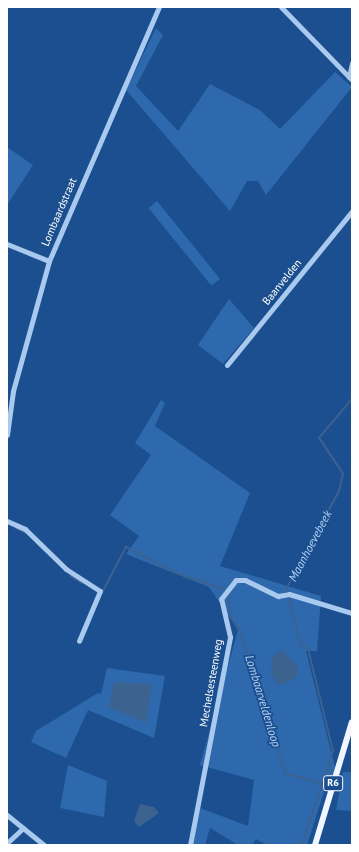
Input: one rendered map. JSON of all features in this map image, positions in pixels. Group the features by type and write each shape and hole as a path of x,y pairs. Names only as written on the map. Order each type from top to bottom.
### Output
{"main road":[{"name":"R6","path":"315,845 352,722"}],"street":[{"name":"Lombaardstraat","path":"7,435 13,391 49,261 160,7"},
{"path":"281,7 351,78"},
{"path":"351,78 352,63"},
{"name":"Baanvelden","path":"227,365 352,211"},
{"path":"7,244 49,261"},
{"path":"7,521 25,530 66,569 100,591 79,641"},
{"name":"Mechelsesteenweg","path":"190,845 230,637 221,599 236,580 245,580 278,596 289,594 352,613"},
{"path":"7,815 44,845"},
{"path":"7,844 23,828"}],"shaded area":[{"path":"156,28 163,35 136,86 178,131 210,84 260,110 280,129 335,72 352,87 266,195 258,181 247,181 230,211 126,90"},
{"path":"7,147 33,165 7,205"},
{"path":"157,201 220,279 211,286 148,208"},
{"path":"229,299 254,328 223,364 198,345"},
{"path":"161,400 165,403 155,426 250,493 220,566 321,596 317,651 306,651 337,775 329,776 307,845 267,845 256,839 252,845 238,845 210,828 205,845 192,845 200,808 248,826 254,780 200,765 238,630 209,587 126,554 139,536 110,515 151,455 135,443"},
{"path":"282,650 298,667 297,677 278,686 271,672 272,657"},
{"path":"107,668 165,676 154,738 88,710 66,758 31,742 36,731 98,693 101,694"},
{"path":"114,682 152,684 146,723 109,707"},
{"path":"68,765 107,781 104,817 60,808"},
{"path":"343,772 352,772 352,811 336,810"},
{"path":"140,804 154,807 159,813 139,827 134,821"}],"waterway":[{"name":"Maanhoevebeek","path":"302,845 333,751 308,649 301,646 287,588 339,491 343,474 319,438 352,399"},
{"name":"Lombaarveldenloop","path":"16,528 27,533"},
{"name":"Lombaarveldenloop","path":"103,591 126,547 177,573 223,589"},
{"name":"Lombaarveldenloop","path":"71,576 82,583"},
{"name":"Lombaarveldenloop","path":"228,594 232,618 241,631 286,774 322,783"}]}
